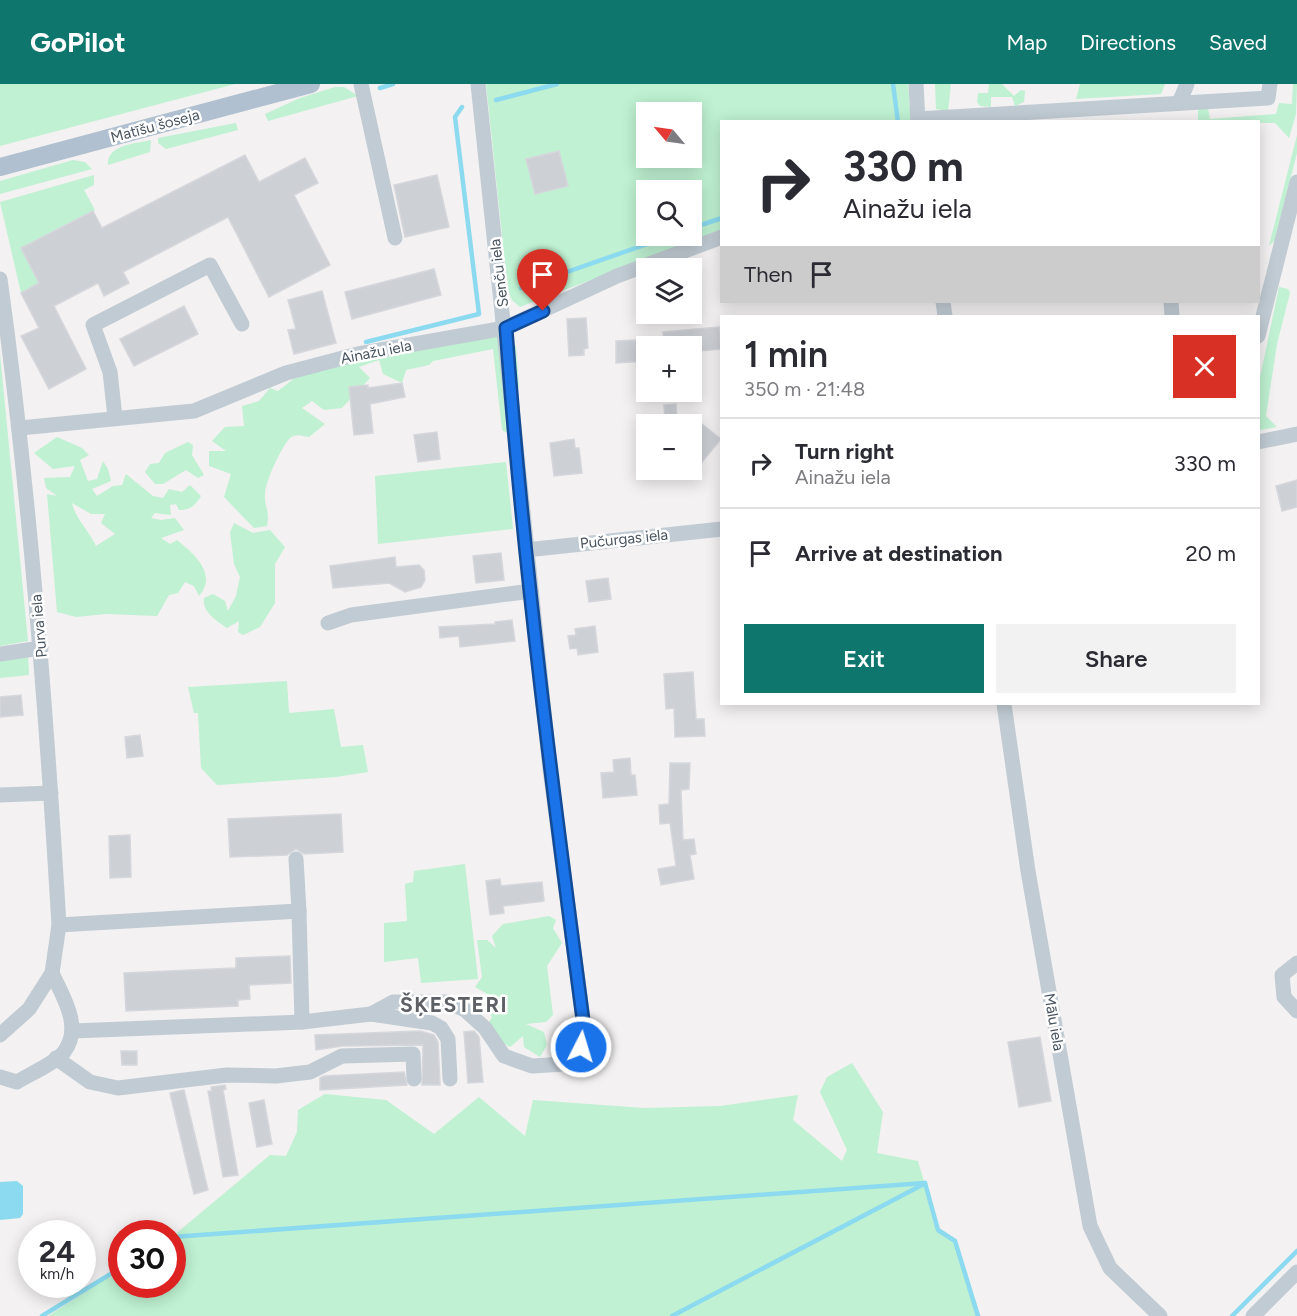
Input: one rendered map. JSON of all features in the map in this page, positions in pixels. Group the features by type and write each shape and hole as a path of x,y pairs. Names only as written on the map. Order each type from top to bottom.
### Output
{"main road":[{"name":"Matīšu šoseja","path":"0,167 310,84"}],"street":[{"path":"361,84 395,238"},
{"name":"Senču iela","path":"371,1014 393,1002 447,1002 465,1010 485,1028 504,1056 532,1066 565,1064 574,1058 585,1035 550,769 513,432 506,328 478,84"},
{"path":"916,84 918,120 1268,98 1270,84"},
{"path":"1179,103 1187,84"},
{"path":"1260,328 1297,182"},
{"name":"Ainažu iela","path":"20,428 194,411 286,373 358,354 506,328 617,276 720,238"},
{"path":"115,417 110,372 93,325 210,265 242,324"},
{"name":"Purva iela","path":"0,279 20,428 41,648 59,925 52,974 29,1009 0,1035"},
{"path":"1260,442 1297,434"},
{"name":"Pučurgas iela","path":"526,550 720,529"},
{"path":"328,623 351,615 531,591"},
{"path":"0,654 41,648"},
{"name":"Mālu iela","path":"1004,705 1032,895 1090,1226 1110,1268 1160,1316"},
{"path":"0,795 51,793"},
{"path":"296,859 302,1022"},
{"path":"59,925 299,911"},
{"path":"1297,963 1282,975 1284,997 1297,1011"},
{"path":"0,1077 16,1082 64,1053 74,1031 68,1006 52,974"},
{"path":"74,1031 302,1022 371,1014 432,1023 441,1028 448,1039 450,1079"},
{"path":"56,1058 90,1082 118,1088 226,1075 276,1076 310,1072 342,1056 413,1054 414,1079"},
{"path":"1253,1316 1297,1272"}],"green space":[{"path":"0,84 235,84 0,146"},
{"path":"486,84 908,84 911,120 720,120 720,230 702,237 702,180 636,180 636,246 679,246 648,258 636,258 636,263 520,307 512,300 508,291"},
{"path":"935,84 951,84 948,111 936,109"},
{"path":"989,84 1002,84 1014,96 1021,90 1025,91 1024,102 1015,106 1012,97 991,97 991,107 980,106 977,102 978,93 988,93"},
{"path":"1080,84 1165,84 1161,94 1076,99"},
{"path":"1293,84 1297,84 1296,114 1289,138 1275,123 1260,123 1260,120 1198,120 1198,108 1208,108 1210,119 1276,114 1279,103 1292,104"},
{"path":"335,87 344,87 358,96 268,121 265,114 300,98"},
{"path":"236,123 238,130 166,149 158,143 158,138"},
{"path":"1297,135 1297,153 1275,240 1269,246"},
{"path":"151,140 150,152 108,165 109,158 117,149"},
{"path":"73,160 85,162 92,169 0,194 0,181"},
{"path":"94,175 94,185 84,190 95,210 21,248 39,283 21,293 0,202"},
{"path":"1279,287 1288,289 1290,293 1277,344 1266,416 1277,427 1260,430 1260,377"},
{"path":"486,329 516,346 519,387 504,402 509,434 502,430 493,349 433,361 429,365 406,370 402,383 383,374 379,360 359,367 370,378 342,408 324,410 312,401 302,408 325,424 309,437 292,436 283,448 266,488 267,526 254,528 224,497 231,474 209,466 209,451 226,451 212,441 225,427 244,426 242,406 259,401 270,388 278,391 296,377"},
{"path":"0,354 28,641 0,646"},
{"path":"57,437 82,448 89,455 80,460 88,481 97,479 103,461 111,481 92,489 97,496 113,486 122,485 126,474 153,496 163,498 169,489 182,492 190,485 201,496 194,505 179,510 176,504 170,505 171,515 155,513 151,518 161,520 175,518 184,530 161,538 170,544 177,540 202,565 206,580 199,596 194,586 185,582 178,593 169,595 157,616 106,614 76,617 57,612 47,494 57,496 46,488 44,478 70,477 75,466 53,469 34,453","holes":["72,503 91,514 105,514 101,523 115,534 96,546 76,514"]},
{"path":"188,442 193,445 192,455 204,475 198,478 186,470 163,484 155,484 145,472 150,464 159,463 165,453"},
{"path":"506,462 513,529 378,544 375,476"},
{"path":"234,523 253,533 270,530 285,547 275,564 275,603 260,627 243,635 238,632 239,621 227,628 211,615 204,603 204,598 213,594 225,601 228,611 236,596 240,577 234,564 230,532"},
{"path":"28,654 29,675 0,678 0,659"},
{"path":"287,681 289,713 334,709 341,747 363,745 368,772 336,777 217,785 201,768 198,713 194,713 188,687"},
{"path":"465,864 478,979 421,983 418,958 384,962 384,923 407,921 405,884 413,882 414,871"},
{"path":"549,916 556,920 553,928 562,943 547,966 553,1015 546,1022 526,1024 544,1032 547,1045 540,1057 524,1047 523,1036 510,1047 497,1039 488,1024 492,1017 484,1005 489,995 475,987 482,977 477,940 487,940 496,948 492,936 503,924"},
{"path":"852,1063 883,1112 877,1153 918,1161 938,1230 955,1241 978,1316 48,1316 76,1298 96,1298 96,1285 108,1277 108,1298 186,1298 186,1225 270,1155 286,1156 297,1132 298,1110 325,1094 386,1100 434,1134 479,1097 525,1136 533,1100 644,1108 720,1106 798,1095 793,1120 842,1161 847,1150 820,1092 827,1077"}],"water":[{"path":"17,1181 23,1186 23,1214 20,1218 0,1220 0,1182"}],"building":[{"path":"559,151 568,186 535,194 526,159"},
{"path":"245,155 259,182 305,158 318,183 294,195 330,265 269,297 228,217 123,272 129,283 104,296 98,283 54,306 86,369 49,389 21,336 39,328 21,293 39,283 21,248 93,211 102,228"},
{"path":"437,175 449,227 405,237 394,185"},
{"path":"434,269 441,295 352,319 345,292"},
{"path":"322,291 336,343 294,354 288,330 296,329 288,300"},
{"path":"184,306 198,334 134,366 120,339"},
{"path":"586,318 588,348 584,349 584,355 569,356 567,319"},
{"path":"719,327 720,349 702,351 702,336 663,336 663,332"},
{"path":"636,340 636,362 616,363 616,341"},
{"path":"402,383 405,397 370,404 373,433 354,435 349,387 368,385 368,388"},
{"path":"676,404 677,414 665,414 664,405"},
{"path":"702,424 720,440 702,462"},
{"path":"437,432 440,459 418,462 414,435"},
{"path":"574,439 575,448 579,448 582,473 554,476 550,443"},
{"path":"1297,480 1297,507 1282,511 1276,486"},
{"path":"501,553 504,580 476,583 473,556"},
{"path":"395,557 396,567 419,565 424,570 425,580 421,587 405,592 389,583 333,588 330,566"},
{"path":"608,578 611,599 589,602 586,581"},
{"path":"512,620 515,641 460,647 459,636 440,638 439,627 495,624 495,622"},
{"path":"595,626 598,652 578,655 577,648 570,649 568,636 576,635 575,629"},
{"path":"693,672 696,719 704,719 705,736 675,737 674,708 666,709 664,674"},
{"path":"21,695 23,715 0,717 0,697"},
{"path":"140,735 143,756 127,758 125,737"},
{"path":"630,758 631,775 635,775 637,795 603,798 601,773 614,772 613,760"},
{"path":"670,763 690,763 689,789 681,790 683,840 694,839 696,854 690,855 694,879 661,885 658,869 676,866 670,823 660,824 659,805 669,804"},
{"path":"341,814 343,852 304,854 296,849 287,855 230,857 228,819"},
{"path":"130,835 131,877 110,878 109,836"},
{"path":"500,879 501,886 542,882 544,901 503,906 504,913 490,915 486,881"},
{"path":"290,956 291,983 249,985 250,999 238,1000 238,1006 126,1011 124,973 236,968 236,958"},
{"path":"420,1031 434,1035 438,1042 440,1085 422,1085 423,1045 342,1046 316,1050 315,1035"},
{"path":"474,1031 479,1037 483,1082 468,1083 464,1032"},
{"path":"1040,1037 1051,1101 1019,1107 1008,1042"},
{"path":"121,1051 137,1051 137,1065 122,1065"},
{"path":"404,1072 407,1085 320,1090 320,1078 324,1076"},
{"path":"225,1085 226,1089 223,1090 238,1175 223,1177 208,1091 212,1091 211,1087"},
{"path":"184,1090 208,1190 194,1194 170,1093"},
{"path":"264,1100 272,1144 257,1147 249,1103"}],"waterway":[{"path":"380,88 393,84"},
{"path":"496,100 557,84"},
{"path":"893,84 898,120"},
{"path":"366,342 479,314 455,117 462,107"},
{"path":"702,225 720,219"},
{"path":"521,288 641,246"},
{"path":"925,1183 938,1230 955,1241 978,1316"},
{"path":"186,1236 925,1183"},
{"path":"672,1316 922,1185"},
{"path":"1232,1316 1297,1251"},
{"path":"42,1316 108,1276"}],"district":[{"name":"ŠĶESTERI","path":"454,1004"}],"route":[{"path":"543,311 506,328 513,432 550,769 585,1035 581,1047"}]}
